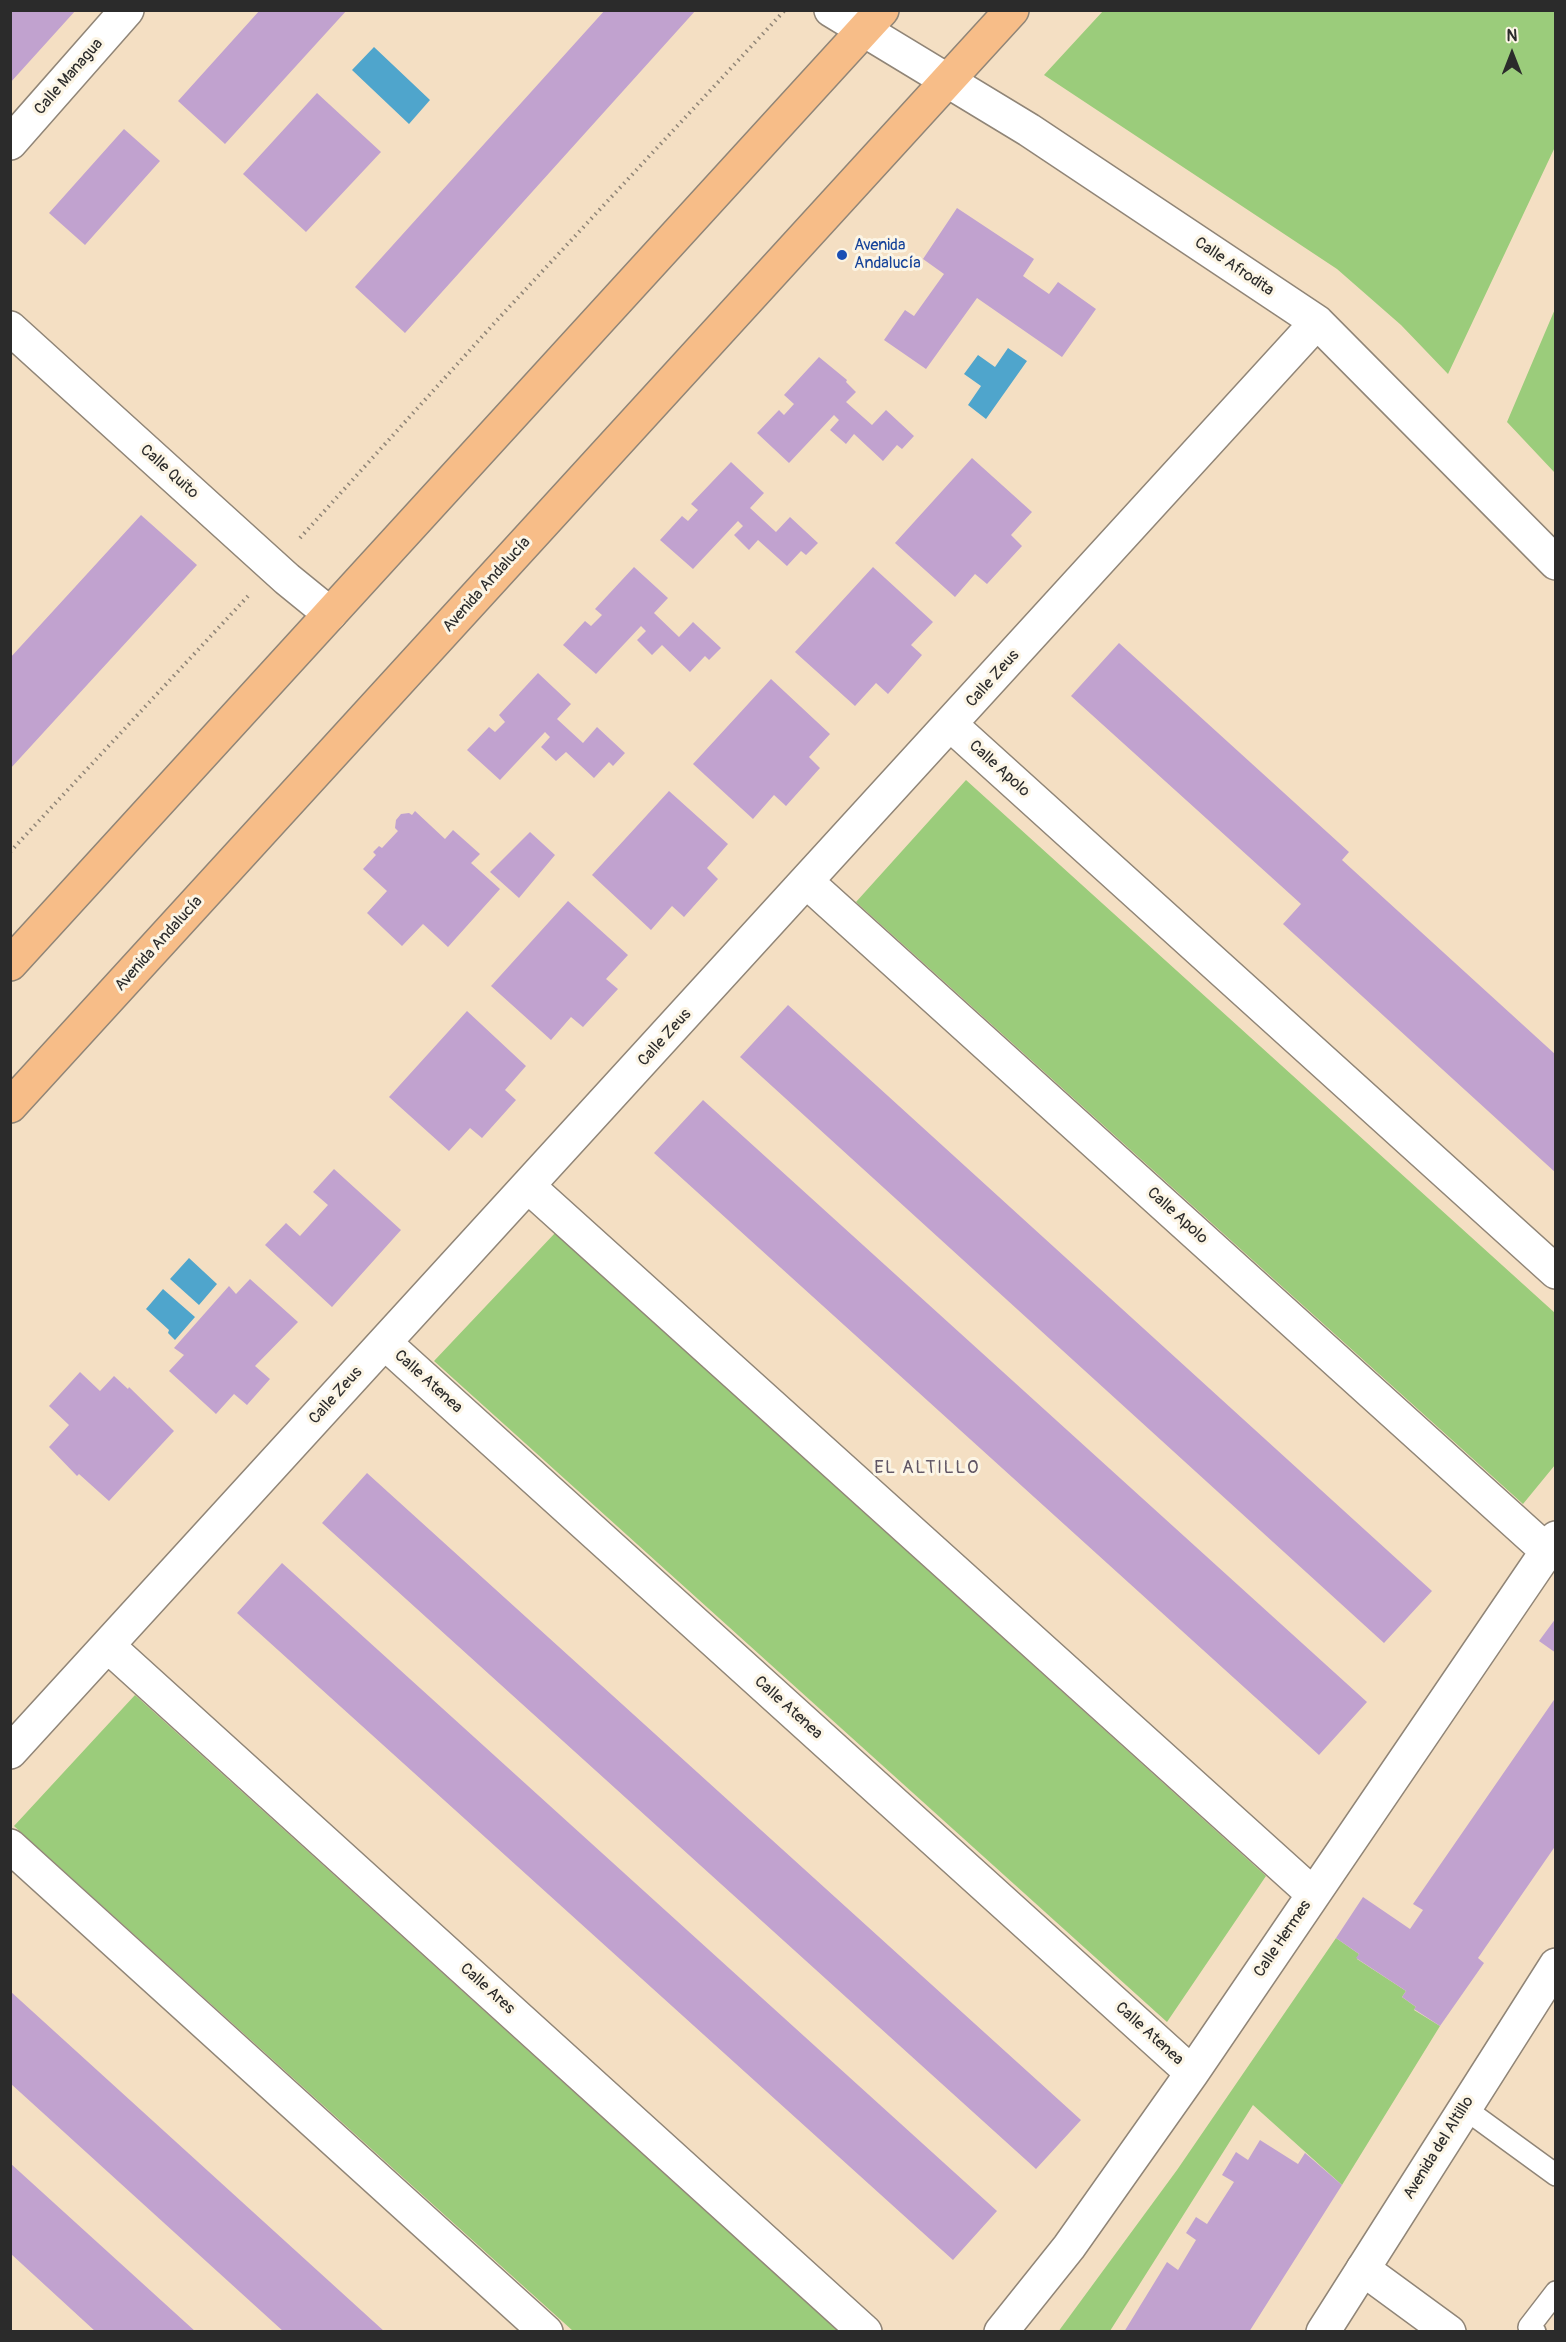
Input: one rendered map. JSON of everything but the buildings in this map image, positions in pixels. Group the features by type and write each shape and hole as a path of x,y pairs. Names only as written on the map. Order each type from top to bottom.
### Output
{"main road":[{"name":"Avenida Andalucía","path":"10,1106 1012,10"},
{"path":"10,964 873,21"}],"street":[{"name":"Calle Managua","path":"10,142 127,10"},
{"name":"Calle Afrodita","path":"831,10 873,21 948,81 1029,130 1317,322 1556,563"},
{"name":"Calle Zeus","path":"10,1752 1317,322"},
{"name":"Calle Quito","path":"10,328 281,573 330,614"},
{"name":"Calle Apolo","path":"951,725 1556,1272"},
{"name":"Calle Apolo","path":"807,882 1551,1544"},
{"path":"529,1186 1313,1894"},
{"name":"Calle Atenea","path":"385,1343 1192,2073"},
{"name":"Calle Hermes","path":"1000,2331 1069,2247 1192,2073 1551,1544"},
{"name":"Calle Ares","path":"108,1646 865,2331"},
{"path":"10,1846 546,2331"},
{"name":"Avenida del Altillo","path":"1323,2331 1556,1965"},
{"path":"1363,2269 1449,2331"}],"lane":[{"path":"1464,2108 1556,2175"},
{"path":"1535,2331 1529,2327 1556,2292"}],"path":[{"path":"298,541 499,318 784,10"},
{"path":"10,852 251,592"}],"green space":[{"path":"1103,11 1555,11 1555,147 1448,374 1401,325 1337,269 1044,75"},
{"path":"1555,309 1556,473 1507,422"},
{"path":"966,780 1555,1313 1555,1465 1523,1504 856,902"},
{"path":"555,1233 1266,1876 1167,2022 434,1361"},
{"path":"135,1695 838,2331 573,2331 14,1826"},
{"path":"1336,1938 1359,1954 1357,1959 1406,1991 1402,1997 1416,2007 1414,2010 1440,2026 1342,2185 1253,2105 1110,2331 1058,2332 1177,2170"}],"water":[{"path":"374,47 430,100 409,124 352,70"},
{"path":"1008,348 1027,361 986,419 968,405 981,386 964,374 978,355 995,367"},
{"path":"189,1258 217,1284 199,1305 170,1279"},
{"path":"163,1289 195,1317 175,1340 168,1333 169,1330 146,1309"}],"place":[{"name":"Avenida Andalucía","path":"842,255"}],"district":[{"name":"EL ALTILLO","path":"927,1468"}]}
